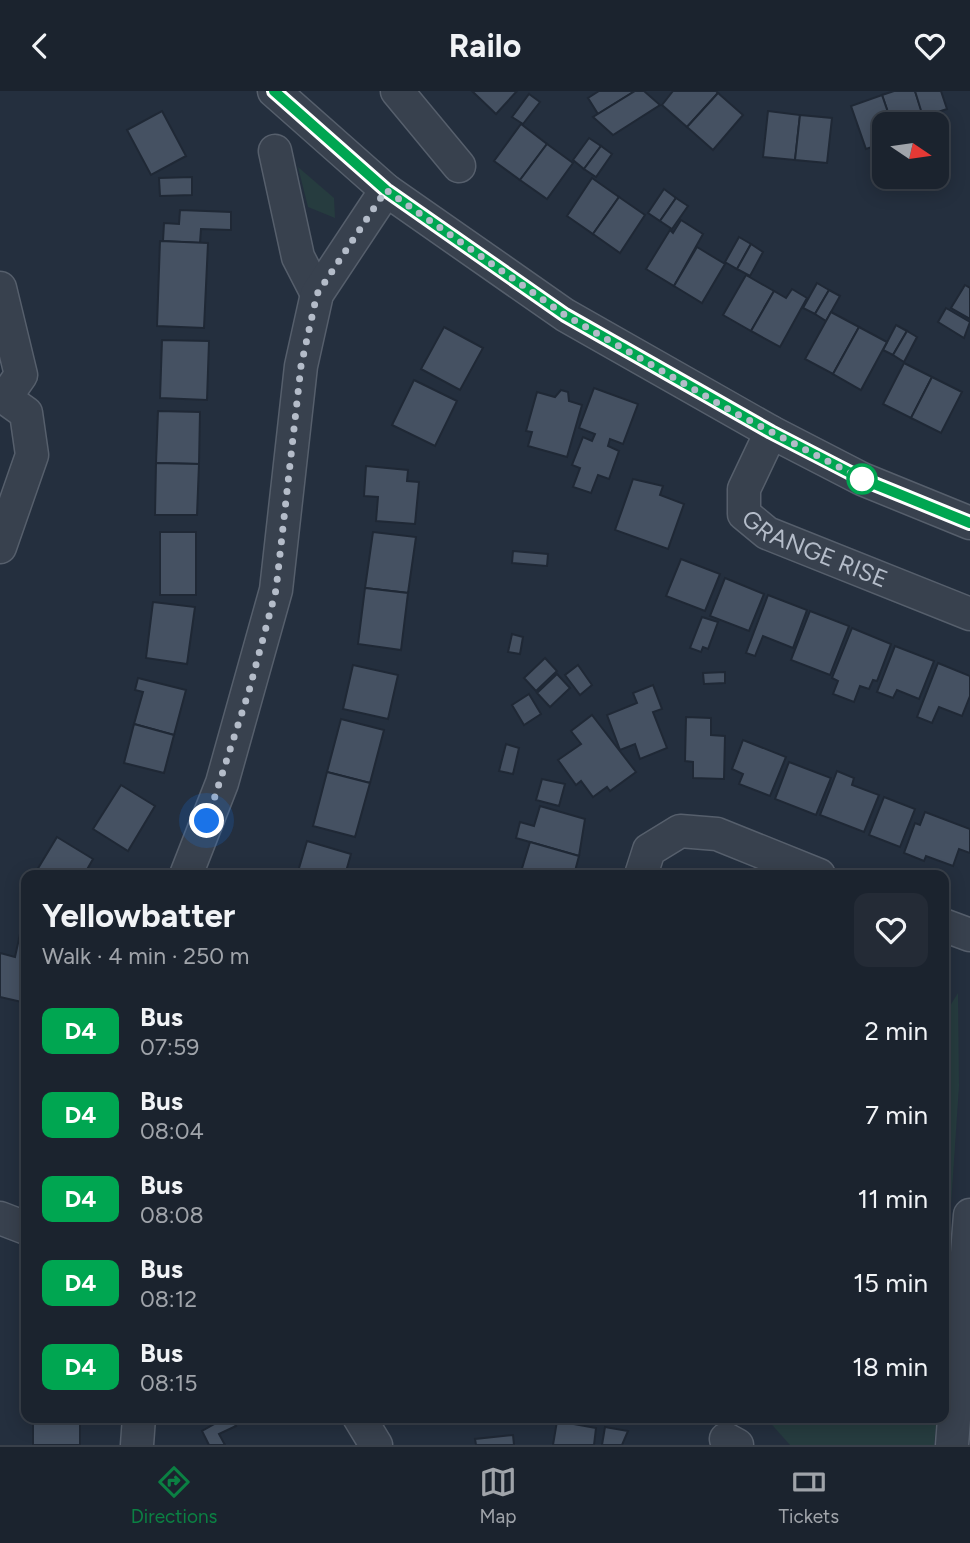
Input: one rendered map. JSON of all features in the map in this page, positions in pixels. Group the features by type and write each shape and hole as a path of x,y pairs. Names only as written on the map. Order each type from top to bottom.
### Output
{"street":[{"path":"274,91 386,190 565,315 771,432 862,479 970,523"},
{"path":"397,91 459,166"},
{"path":"275,151 298,257 317,294"},
{"path":"188,870 222,783 276,590 301,366 317,294 386,190"},
{"path":"0,288 21,375 3,398 26,412 32,454 0,547"},
{"name":"GRANGE RISE","path":"771,432 744,489 744,514 755,525 767,533 970,614"},
{"path":"643,870 649,850 680,831 717,834 807,870"},
{"path":"949,927 970,936"},
{"path":"952,1445 970,1215"},
{"path":"0,1217 21,1226"},
{"path":"137,1445 139,1423"},
{"path":"363,1423 376,1445"}],"green space":[{"path":"298,167 334,198 335,218 308,207"},
{"path":"958,993 959,1086 949,1234 949,1007"},
{"path":"770,1423 936,1423 934,1445 790,1445"}],"building":[{"path":"472,91 517,91 496,114"},
{"path":"599,91 635,91 598,114 588,98"},
{"path":"635,91 644,91 660,105 613,135 593,117"},
{"path":"673,91 718,93 687,127 662,105"},
{"path":"894,91 915,91 922,112 888,112 882,95"},
{"path":"915,91 941,91 947,109 921,112"},
{"path":"718,93 743,115 713,150 687,127"},
{"path":"529,94 540,102 523,124 512,117"},
{"path":"882,95 888,112 872,112 872,147 866,149 851,106"},
{"path":"162,111 186,156 151,175 127,130"},
{"path":"768,111 800,115 795,160 763,157"},
{"path":"800,115 832,118 827,163 795,160"},
{"path":"521,124 547,144 520,180 494,161"},
{"path":"589,138 601,146 584,169 573,160"},
{"path":"547,144 573,163 547,199 520,180"},
{"path":"601,146 612,154 596,177 584,169"},
{"path":"192,177 192,195 160,196 159,178"},
{"path":"592,178 619,197 593,234 567,216"},
{"path":"664,189 676,198 660,221 648,213"},
{"path":"619,197 645,215 620,253 593,234"},
{"path":"676,198 688,206 672,229 660,221"},
{"path":"180,210 231,212 231,230 201,229 200,243 163,241 164,223 179,224"},
{"path":"681,220 703,234 674,286 646,269 670,230 673,233"},
{"path":"739,237 751,244 737,269 725,262"},
{"path":"160,241 208,243 204,328 157,326"},
{"path":"751,244 763,252 750,276 737,269"},
{"path":"697,247 725,264 702,303 674,286"},
{"path":"746,275 774,291 751,331 723,315"},
{"path":"817,283 829,290 815,314 803,308"},
{"path":"965,285 970,288 970,319 951,308"},
{"path":"792,289 807,298 780,347 751,331 774,291 786,298"},
{"path":"829,290 840,296 826,321 815,314"},
{"path":"946,308 970,322 964,338 938,322"},
{"path":"831,312 859,327 833,374 805,359"},
{"path":"896,325 907,331 893,355 883,350"},
{"path":"444,327 483,348 460,390 421,369"},
{"path":"859,327 887,342 861,390 833,374"},
{"path":"907,331 917,337 904,362 893,355"},
{"path":"162,340 209,341 207,400 160,398"},
{"path":"904,363 932,377 911,418 883,404"},
{"path":"932,377 962,392 941,433 911,418"},
{"path":"414,380 457,401 435,446 392,425"},
{"path":"594,388 638,404 623,444 610,439 608,446 619,451 609,479 598,475 591,493 573,487 580,468 572,465 583,437 592,441 595,434 579,428"},
{"path":"561,390 568,392 569,401 582,405 567,457 528,446 532,432 526,431 537,392 555,397"},
{"path":"158,411 200,412 199,464 156,463"},
{"path":"156,463 199,464 197,515 155,515"},
{"path":"366,466 408,470 407,481 419,482 415,524 376,521 378,497 364,496"},
{"path":"633,479 663,486 660,495 684,504 668,549 615,530"},
{"path":"160,532 196,532 196,595 160,595"},
{"path":"373,532 416,537 408,593 365,588"},
{"path":"513,551 548,554 547,566 512,563"},
{"path":"681,559 720,574 705,611 666,596"},
{"path":"725,578 764,594 749,631 710,616"},
{"path":"365,588 408,593 401,650 358,644"},
{"path":"768,595 807,610 793,648 763,636 755,656 746,653"},
{"path":"153,602 195,607 187,664 146,658"},
{"path":"810,611 849,626 830,675 791,660"},
{"path":"702,617 718,622 708,649 703,647 701,652 690,648"},
{"path":"852,628 891,644 877,681 873,680 869,689 860,686 854,702 833,694 838,681 832,678"},
{"path":"512,634 523,637 520,654 508,652"},
{"path":"895,646 934,661 919,699 897,690 893,698 877,692"},
{"path":"545,658 557,671 536,691 524,678"},
{"path":"938,663 970,676 970,696 962,716 939,707 932,723 917,717"},
{"path":"353,665 398,675 388,719 343,709"},
{"path":"578,665 592,685 580,695 565,675"},
{"path":"725,672 725,683 704,684 703,673"},
{"path":"557,674 570,688 550,707 537,693"},
{"path":"138,678 186,690 174,735 134,724 143,692 135,690"},
{"path":"653,685 662,709 653,712 667,748 640,759 635,744 620,750 607,715 637,703 633,693"},
{"path":"529,694 541,714 524,725 512,705"},
{"path":"592,715 636,772 610,791 607,787 593,797 581,781 576,785 558,760 581,744 571,731"},
{"path":"686,717 711,718 711,735 725,736 724,779 693,778 693,762 685,761"},
{"path":"341,719 384,730 370,783 327,772"},
{"path":"134,724 174,735 164,773 124,763"},
{"path":"743,740 786,757 770,796 739,784 743,774 732,769"},
{"path":"506,744 519,748 513,774 499,771"},
{"path":"789,762 831,778 816,815 775,799"},
{"path":"837,771 854,778 852,785 879,795 864,832 820,815"},
{"path":"327,772 370,783 355,837 313,826"},
{"path":"542,779 565,784 559,806 536,800"},
{"path":"121,785 155,806 128,851 93,829"},
{"path":"884,797 915,809 900,847 869,835"},
{"path":"540,806 585,819 579,856 516,838 520,822 534,826"},
{"path":"925,812 970,829 970,853 959,849 953,866 926,856 924,861 904,853 915,823 920,825"},
{"path":"57,837 93,859 87,870 37,870"},
{"path":"307,841 351,854 346,870 298,870"},
{"path":"530,842 579,856 575,870 522,870"},
{"path":"21,930 21,1002 0,997 0,953 15,957"},
{"path":"33,1423 80,1423 80,1445 33,1445"},
{"path":"216,1423 234,1423 236,1426 219,1434 225,1445 209,1445 202,1431"},
{"path":"557,1423 596,1428 594,1445 553,1445"},
{"path":"605,1427 628,1431 622,1445 602,1445"},
{"path":"513,1435 514,1445 476,1445 475,1439"}],"bus line":[{"name":"D4","path":"274,91 386,190 565,315 735,413 862,479 970,523"}],"route":[{"path":"207,821 222,783 276,590 301,366 317,294 386,190 565,315 735,413 862,479"}]}
